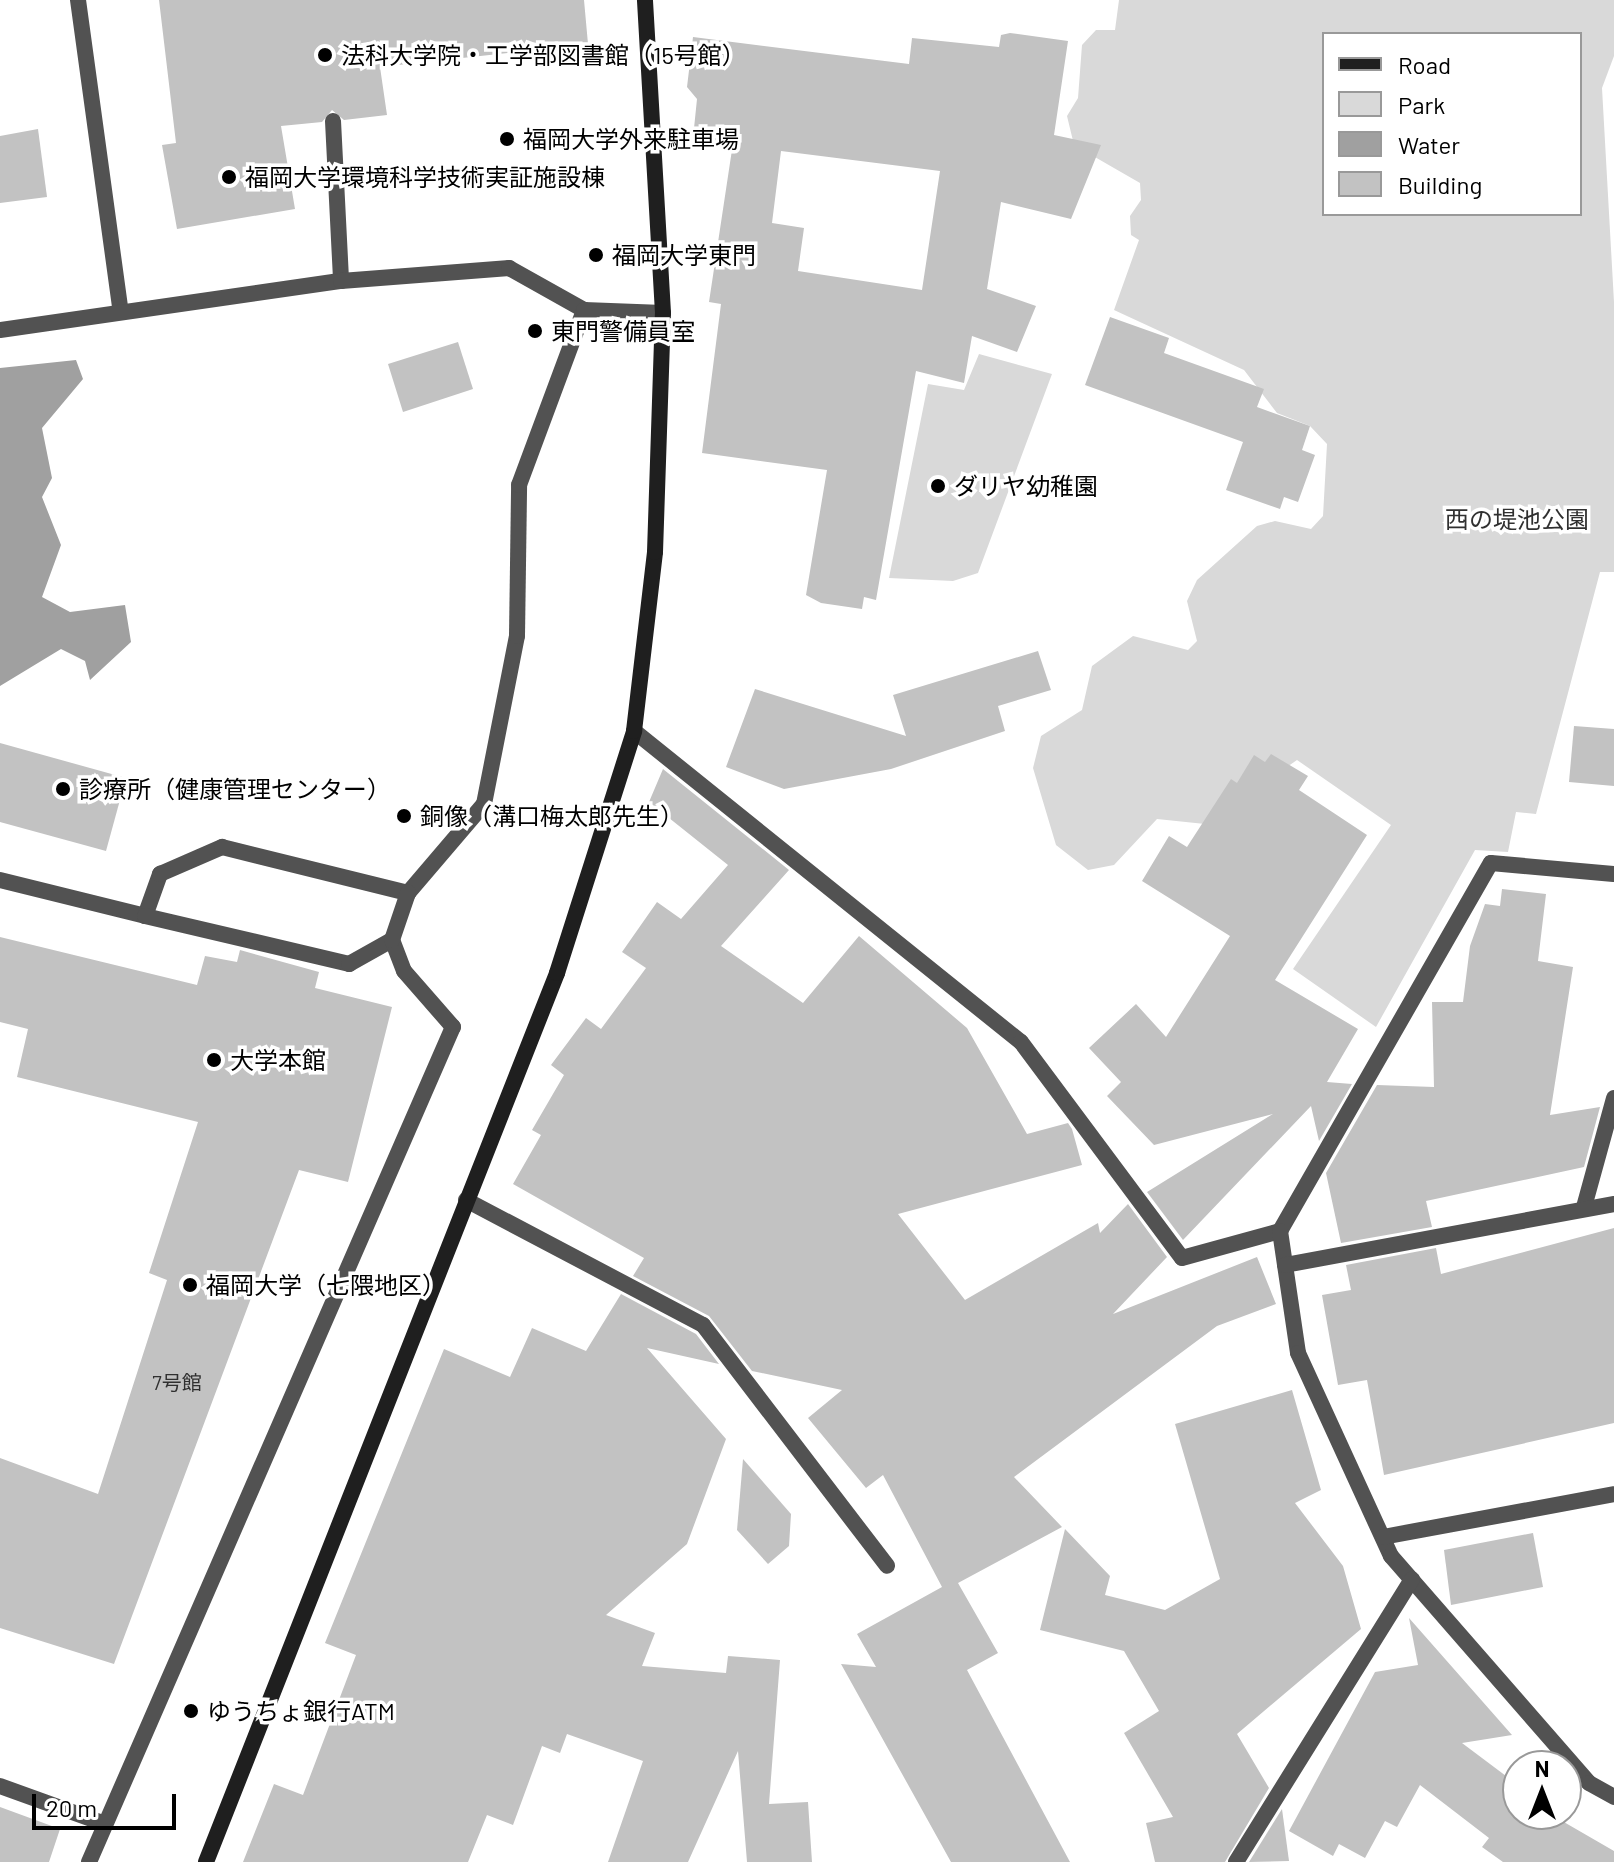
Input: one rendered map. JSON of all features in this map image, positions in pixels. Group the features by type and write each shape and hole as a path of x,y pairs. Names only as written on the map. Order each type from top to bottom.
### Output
{"street":[{"path":"78,0 121,312"},
{"path":"206,1862 557,973 634,731 655,552 663,313 645,0"},
{"path":"333,121 341,281"},
{"path":"0,330 341,281 509,268 584,310 663,313"},
{"path":"89,1862 103,1823 453,1027 404,971 392,940 408,893 484,804 517,636 519,485 584,310"},
{"path":"634,731 1021,1042 1182,1258 1280,1231"},
{"path":"145,916 160,874 222,847 408,893"},
{"path":"1614,874 1491,863 1280,1231 1298,1353 1383,1537 1412,1579 1589,1783 1614,1797"},
{"path":"0,880 349,964 392,940"},
{"path":"1584,1207 1614,1098"},
{"path":"466,1200 703,1325 887,1566"},
{"path":"1285,1265 1584,1207 1614,1204"},
{"path":"1383,1537 1614,1494"},
{"path":"1236,1862 1412,1579"},
{"path":"0,1786 103,1823"}],"green space":[{"name":"西の堤池公園","path":"1119,0 1614,0 1614,56 1602,88 1614,302 1614,572 1600,572 1536,814 1516,812 1508,852 1475,850 1376,1027 1293,969 1391,825 1297,760 1205,824 1157,819 1114,865 1088,870 1056,845 1033,768 1041,736 1082,710 1092,666 1133,636 1188,650 1197,641 1187,601 1197,580 1257,526 1275,521 1311,529 1323,516 1327,444 1310,426 1277,413 1244,370 1114,310 1139,240 1131,235 1130,216 1141,200 1140,183 1074,145 1067,116 1078,98 1082,45 1096,30 1115,30"},
{"path":"979,354 1052,374 978,573 953,581 889,578 928,384 964,390"}],"water":[{"path":"76,360 83,379 42,428 52,478 42,497 61,545 42,597 70,612 125,605 131,642 90,680 85,661 61,649 0,686 0,368"}],"building":[{"name":"法科大学院・工学部図書館（15号館）","path":"159,0 584,0 588,44 380,67 387,115 344,120 332,110 322,122 281,126 295,209 177,229 162,145 176,143"},
{"path":"1010,33 1068,41 1054,135 1101,145 1071,219 1001,202 987,289 1036,306 1017,352 972,336 964,383 916,371 876,600 864,597 862,609 821,603 806,595 827,470 702,453 721,304 709,302 733,143 693,138 697,99 687,87 693,37 909,64 912,38 999,47 1001,35","holes":["781,151 940,171 922,290 798,271 804,228 772,223"]},
{"path":"38,129 47,197 0,203 0,136"},
{"path":"1110,317 1169,338 1164,353 1264,389 1257,407 1310,426 1302,450 1315,455 1298,502 1284,497 1280,509 1226,490 1243,442 1085,385"},
{"path":"458,342 473,389 403,412 388,364"},
{"path":"1038,651 1051,690 998,706 1005,731 891,769 784,789 726,767 755,689 906,736 893,695"},
{"path":"1574,726 1614,729 1614,786 1569,782"},
{"name":"診療所（健康管理センター）","path":"0,743 126,778 106,851 0,822"},
{"path":"1271,754 1308,776 1299,790 1367,835 1275,980 1358,1029 1327,1082 1352,1084 1319,1141 1311,1106 1183,1240 1147,1192 1273,1114 1154,1145 1107,1096 1121,1082 1089,1048 1136,1004 1166,1037 1230,936 1142,881 1169,836 1187,847 1231,779 1237,783 1254,755 1265,762"},
{"path":"663,769 789,870 721,946 803,1003 859,936 967,1028 1027,1134 1068,1123 1072,1129 1082,1165 898,1214 965,1300 1098,1223 1100,1233 1128,1204 1167,1257 1113,1314 1257,1257 1276,1304 1217,1326 1014,1477 1062,1527 958,1583 998,1653 967,1670 1070,1862 951,1862 841,1664 876,1667 857,1634 942,1587 883,1475 866,1488 808,1418 842,1390 752,1371 709,1316 633,1276 644,1258 513,1184 541,1135 532,1130 564,1075 551,1065 586,1018 601,1029 646,968 622,952 657,902 681,919 728,865 649,802"},
{"path":"1502,889 1546,894 1538,961 1573,967 1550,1115 1600,1107 1584,1167 1426,1201 1432,1227 1341,1243 1326,1173 1377,1085 1434,1087 1432,1002 1463,1002 1470,946 1485,904 1500,906"},
{"path":"0,937 197,985 205,956 237,962 240,950 319,972 315,988 392,1007 348,1182 299,1170 114,1664 0,1628 0,1458 98,1494 167,1280 149,1273 198,1122 17,1077 28,1029 0,1022"},
{"path":"1614,1228 1614,1423 1384,1475 1367,1380 1338,1385 1322,1295 1351,1290 1346,1265 1436,1248 1441,1274"},
{"path":"621,1294 696,1334 719,1364 647,1348 726,1439 687,1544 606,1615 655,1633 642,1666 726,1673 728,1656 780,1660 769,1804 808,1802 812,1862 747,1862 738,1751 688,1862 608,1862 643,1761 567,1734 560,1753 542,1746 513,1825 487,1815 468,1862 243,1862 274,1784 303,1795 356,1655 325,1643 444,1349 510,1377 532,1328 586,1351"},
{"path":"1292,1390 1321,1490 1295,1503 1343,1566 1361,1629 1237,1734 1269,1788 1225,1862 1155,1862 1146,1823 1173,1817 1124,1733 1159,1711 1124,1651 1040,1630 1065,1529 1110,1576 1105,1595 1165,1610 1220,1579 1175,1424"},
{"path":"743,1459 791,1514 789,1546 768,1564 737,1530"},
{"path":"1533,1533 1543,1587 1451,1605 1444,1550"},
{"path":"1409,1618 1512,1735 1462,1743 1502,1773 1502,1830 1578,1830 1614,1851 1614,1862 1503,1862 1482,1847 1489,1838 1420,1785 1397,1827 1385,1821 1365,1858 1339,1844 1333,1856 1289,1831 1375,1672 1418,1665"},
{"path":"0,1807 60,1829 49,1862 0,1862"},
{"path":"1282,1809 1289,1861 1249,1862"}],"place":[{"name":"法科大学院・工学部図書館（15号館）","path":"325,55"},
{"name":"福岡大学外来駐車場","path":"507,139"},
{"name":"福岡大学環境科学技術実証施設棟","path":"229,177"},
{"name":"福岡大学東門","path":"596,255"},
{"name":"東門警備員室","path":"535,331"},
{"name":"ダリヤ幼稚園","path":"938,486"},
{"name":"診療所（健康管理センター）","path":"63,789"},
{"name":"銅像（溝口梅太郎先生）","path":"404,816"},
{"name":"大学本館","path":"214,1060"},
{"name":"福岡大学（七隈地区）","path":"190,1285"},
{"name":"ゆうちょ銀行ATM","path":"191,1711"}]}
